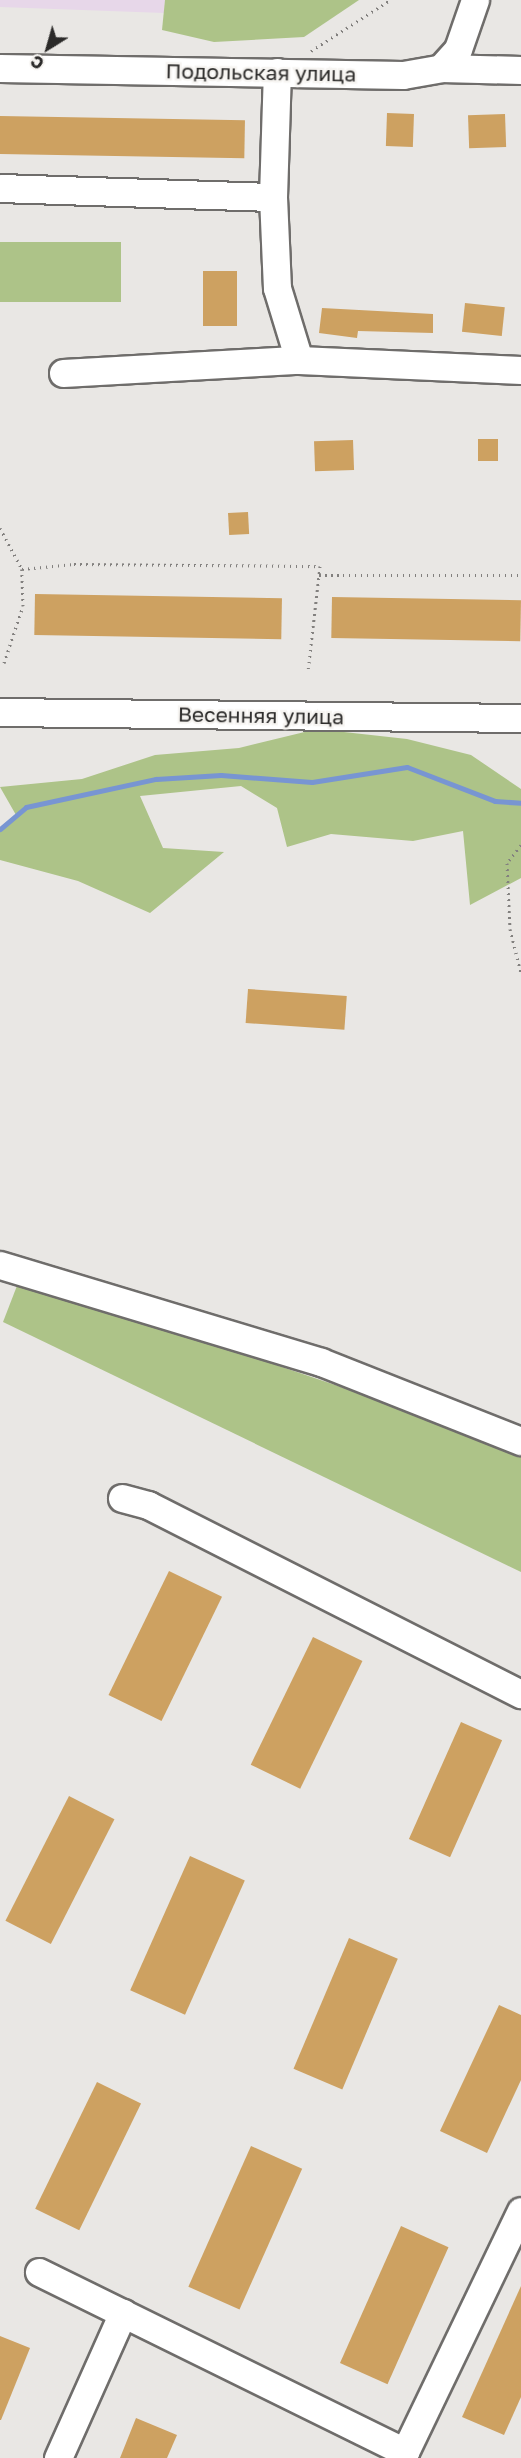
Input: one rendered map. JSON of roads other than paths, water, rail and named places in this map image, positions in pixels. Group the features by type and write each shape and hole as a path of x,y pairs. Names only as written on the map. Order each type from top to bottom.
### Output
{"street":[{"path":"441,68 458,49 475,0"},
{"name":"Подольская улица","path":"0,68 403,75 441,68 521,70"},
{"path":"277,72 273,197 277,288 299,360"},
{"path":"0,188 273,197"},
{"path":"63,374 299,360 521,370"},
{"name":"Весенняя улица","path":"0,712 521,718"},
{"path":"0,1265 321,1362 521,1441"},
{"path":"122,1498 148,1505 521,1694"},
{"path":"39,2272 403,2455 521,2211"},
{"path":"58,2458 123,2313"}],"waterway":[{"path":"0,829 26,807 156,779 221,775 312,782 407,767 495,801 521,803"}]}
